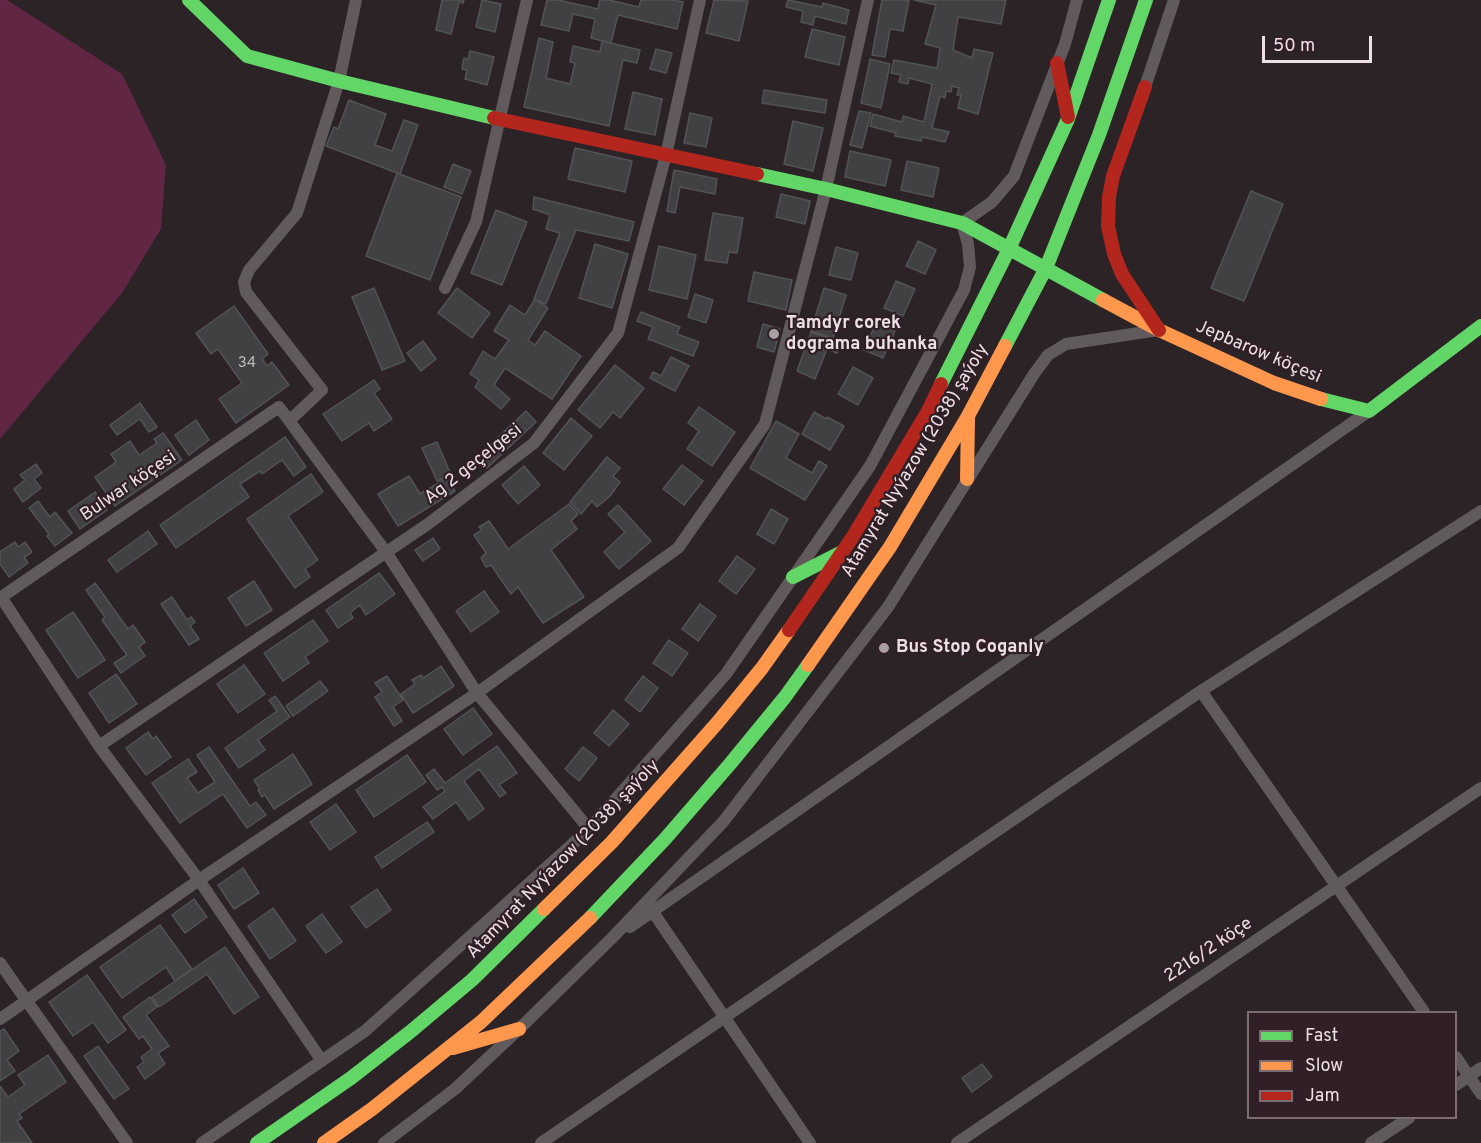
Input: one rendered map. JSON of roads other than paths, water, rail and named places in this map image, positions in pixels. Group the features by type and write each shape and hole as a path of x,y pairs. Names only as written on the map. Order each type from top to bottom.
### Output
{"main road":[{"name":"Jepbarow köçesi","path":"189,0 247,56 500,120 826,189 962,223 1159,330 1274,383 1316,398 1369,411"},
{"name":"Atamyrat Nyýazow (2038) şaýoly","path":"257,1143 351,1078 472,980 612,842 711,730 762,668 843,552 928,411 1009,249 1068,119 1109,0"},
{"name":"Atamyrat Nyýazow (2038) şaýoly","path":"324,1143 372,1109 481,1022 567,941 628,879 730,764 785,697 890,547 968,416 1046,268 1099,135 1146,0"},
{"path":"1058,63 1068,119"},
{"path":"1099,135 1145,87"},
{"path":"1145,87 1113,176 1109,197 1108,226 1114,254 1122,274 1159,330"},
{"path":"1369,411 1481,326"},
{"path":"967,479 968,416"},
{"path":"793,577 843,552"},
{"path":"446,1050 519,1029"}],"street":[{"path":"356,0 339,81 297,213 249,270 244,282 246,292 322,390 289,421 386,552 477,693 590,829"},
{"path":"445,288 476,222 527,0"},
{"name":"Ag 2 geçelgesi","path":"99,746 428,524 534,443 618,333 666,155 699,0"},
{"path":"0,1018 199,880 477,693 678,548 765,424 826,189 868,0"},
{"path":"202,1143 364,1031 590,829 726,674 870,466 964,290 970,267 968,244 962,223 992,202 1014,176 1058,63 1077,0"},
{"path":"1145,87 1174,0"},
{"path":"384,1143 455,1089 519,1029 614,936 730,813 888,607 967,479 1048,355 1066,344 1159,330"},
{"name":"Bulwar köçesi","path":"0,598 279,407 289,421"},
{"path":"614,936 653,912 1369,411"},
{"path":"541,1143 1201,691 1481,511"},
{"path":"0,598 99,746 199,880 322,1061"},
{"path":"1201,691 1423,1011"},
{"name":"2216/2 köçe","path":"957,1143 1481,788"},
{"path":"653,912 810,1143"},
{"path":"0,963 127,1143"},
{"path":"1457,1060 1481,1094"},
{"path":"1457,1084 1481,1068"},
{"path":"1371,1143 1407,1119"}],"place":[{"name":"Tamdyr corek dograma buhanka","path":"774,334"},
{"name":"Bus Stop Coganly","path":"884,648"}]}
